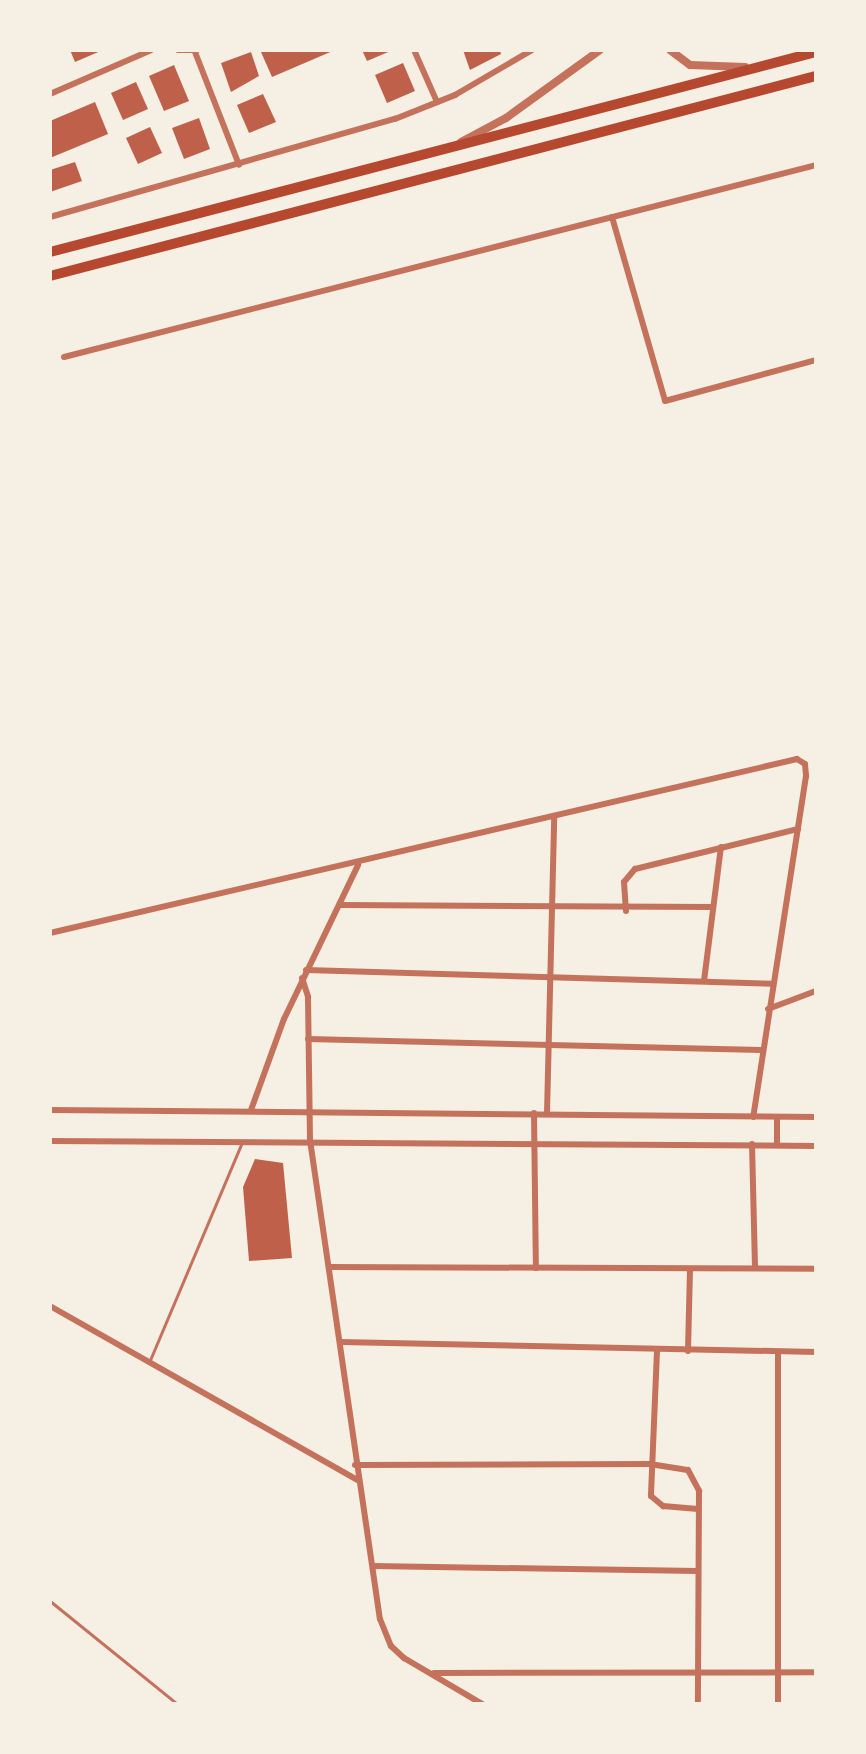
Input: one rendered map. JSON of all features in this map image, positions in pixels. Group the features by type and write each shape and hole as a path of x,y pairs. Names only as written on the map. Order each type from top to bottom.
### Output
{"highway":[{"path":"50,252 816,52"},
{"path":"50,276 816,76"}],"street":[{"path":"50,94 151,50"},
{"path":"178,50 196,51 239,165"},
{"path":"414,50 437,102"},
{"path":"50,217 239,165 437,102 532,50"},
{"path":"442,152 506,118 600,50"},
{"path":"670,50 690,65 758,67"},
{"path":"64,357 816,165"},
{"path":"612,217 665,401 816,360"},
{"path":"50,933 358,865 797,759 807,769 753,1117"},
{"path":"547,1113 552,1045 554,816"},
{"path":"626,911 624,882 629,873 798,829"},
{"path":"704,981 721,847"},
{"path":"251,1110 304,974 358,865"},
{"path":"340,905 626,911 713,907"},
{"path":"304,974 553,975 772,984"},
{"path":"304,974 310,1140 357,1480 386,1638 404,1658 482,1704"},
{"path":"768,1009 816,991"},
{"path":"308,1039 761,1050"},
{"path":"50,1110 816,1117"},
{"path":"534,1113 536,1268"},
{"path":"777,1117 777,1145"},
{"path":"50,1141 310,1140 816,1146"},
{"path":"752,1144 755,1268"},
{"path":"329,1267 816,1269"},
{"path":"688,1351 690,1270"},
{"path":"50,1306 357,1480"},
{"path":"340,1342 816,1352"},
{"path":"657,1351 650,1489 657,1504 698,1509"},
{"path":"778,1352 778,1704"},
{"path":"355,1465 650,1464 694,1475 698,1509 698,1704"},
{"path":"373,1566 698,1571"},
{"path":"430,1673 816,1672"}],"lane":[{"path":"149,1364 243,1140"},
{"path":"50,1601 177,1704"}],"building":[{"path":"70,50 103,50 75,62"},
{"path":"264,50 335,50 272,77 261,52"},
{"path":"362,50 393,50 367,61"},
{"path":"463,50 500,50 501,54 470,70"},
{"path":"251,52 259,76 231,92 221,63"},
{"path":"403,63 415,91 387,103 375,75"},
{"path":"174,65 189,101 164,111 149,76"},
{"path":"136,82 148,109 123,120 111,93"},
{"path":"263,94 276,122 249,133 237,105"},
{"path":"95,102 108,134 50,158 50,121"},
{"path":"199,118 210,149 184,159 172,128"},
{"path":"150,127 162,153 138,164 126,138"},
{"path":"75,162 82,181 50,192 50,170"},
{"path":"255,1159 283,1163 292,1258 249,1261 243,1187"}]}
